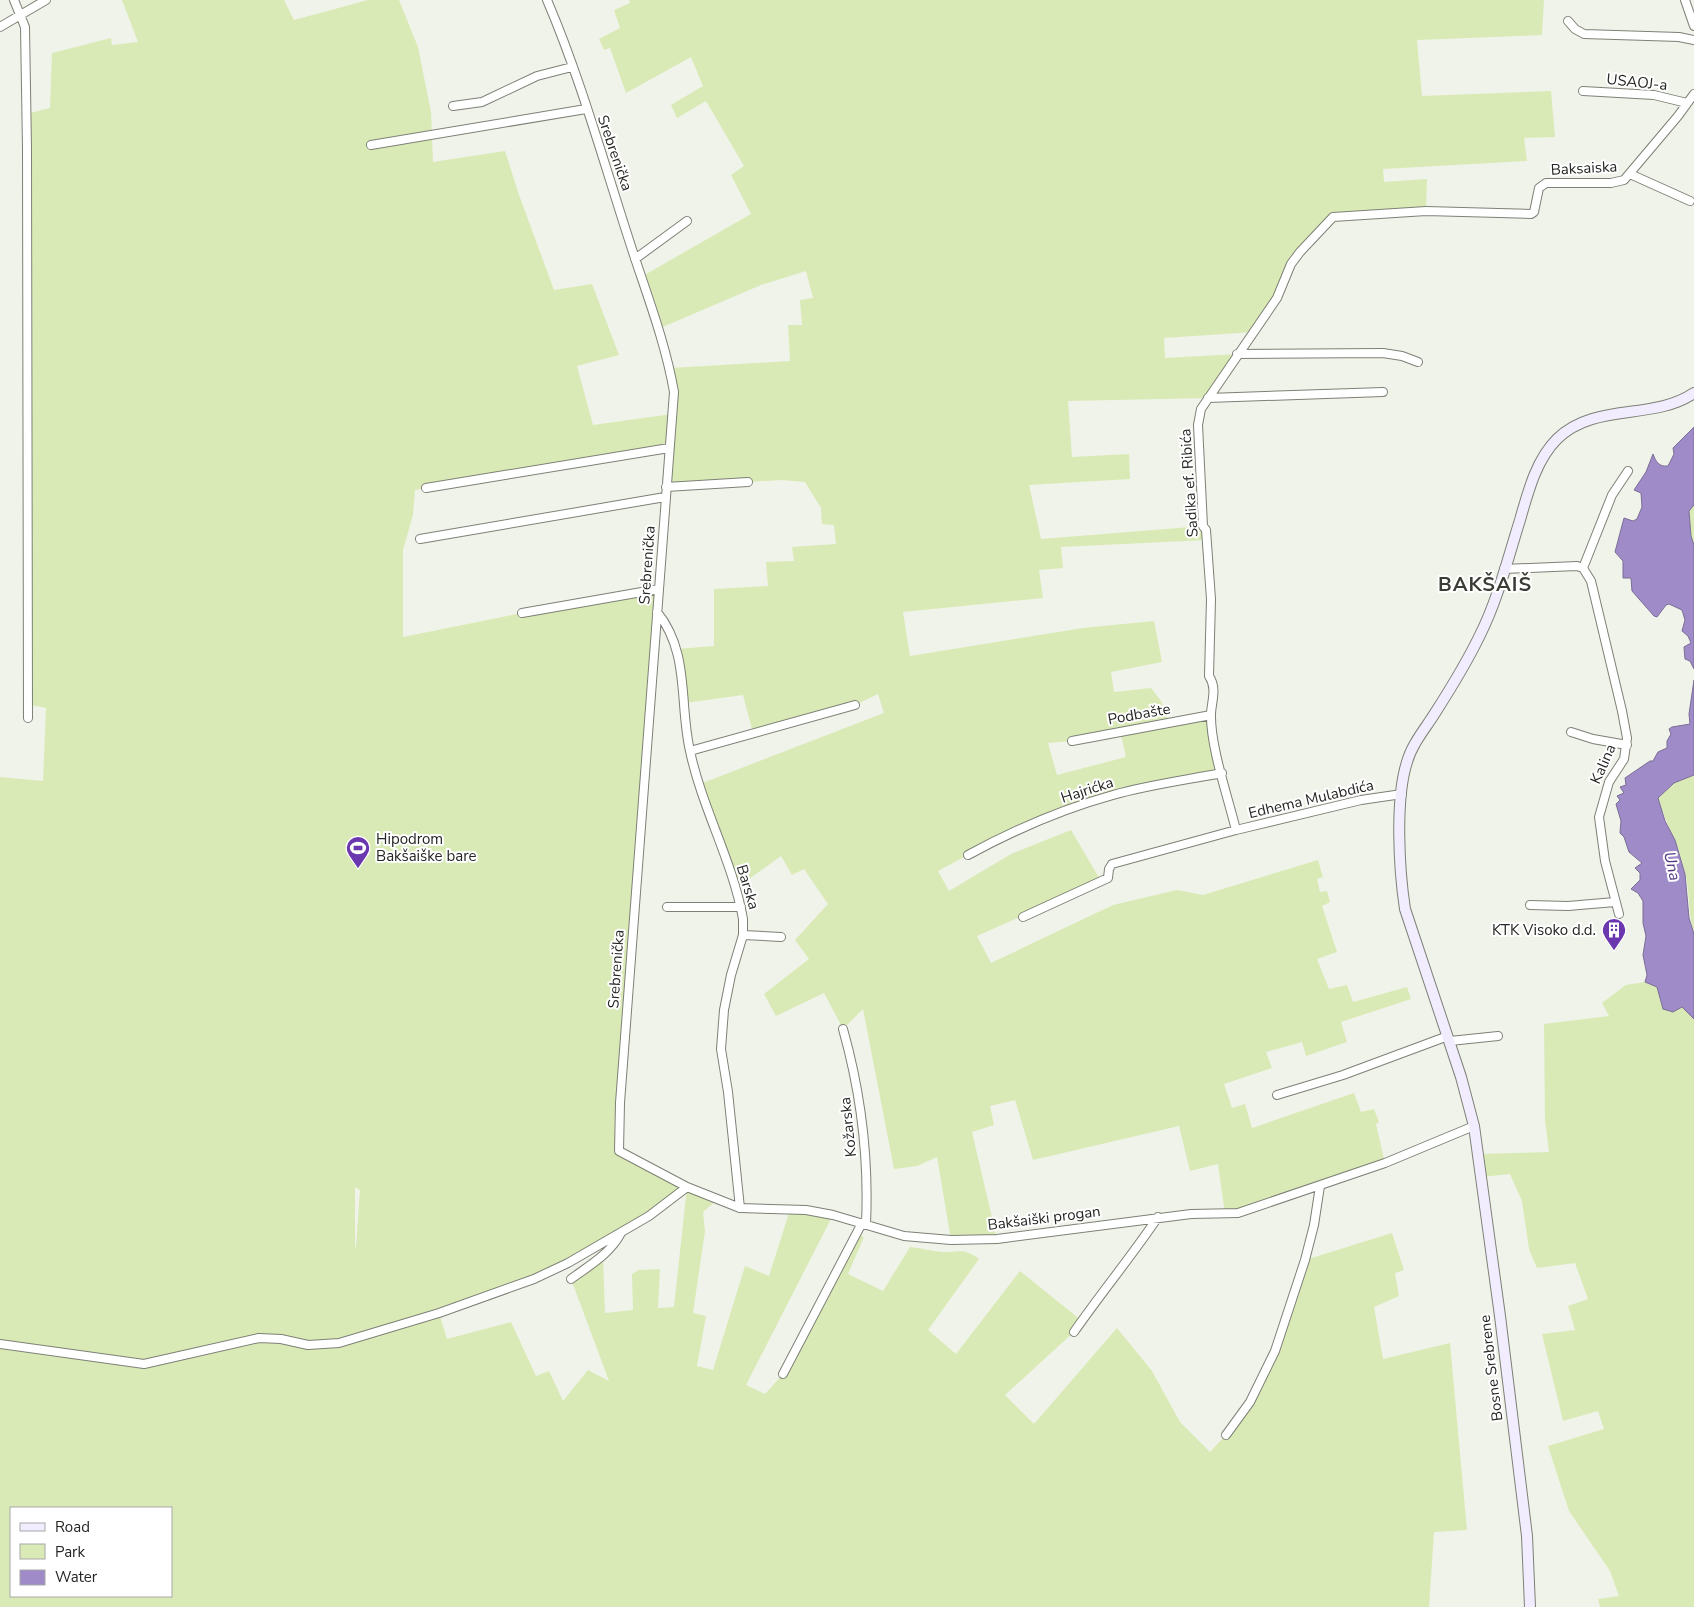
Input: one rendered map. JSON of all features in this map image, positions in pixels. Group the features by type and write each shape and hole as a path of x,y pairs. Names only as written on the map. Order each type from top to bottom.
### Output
{"street":[{"path":"14,0 25,27 29,231 28,718"},
{"path":"0,27 46,0"},
{"name":"Srebrenička","path":"547,0 572,67 635,259 670,368 674,392 620,1104 619,1151"},
{"path":"1685,0 1694,26"},
{"path":"1568,21 1575,29 1584,34 1694,40"},
{"path":"453,106 482,102 537,76 572,67"},
{"name":"USAOJ-a","path":"1583,91 1654,95 1687,104"},
{"name":"Baksaiska","path":"1426,212 1531,214 1534,212 1539,188 1546,183 1618,183 1630,174 1694,94"},
{"path":"371,145 586,109"},
{"path":"1630,174 1690,201"},
{"name":"Sadika ef. Ribića","path":"1233,820 1211,715 1214,684 1209,676 1211,599 1206,530 1203,526 1198,425 1201,409 1276,298 1291,264 1333,216 1426,212"},
{"path":"635,259 687,221"},
{"path":"1237,354 1383,353 1402,356 1418,362"},
{"path":"1208,398 1383,392"},
{"name":"Bosne Srebrene","path":"1530,1607 1527,1536 1474,1126 1449,1038 1405,909 1400,865 1403,778 1411,752 1481,633 1530,487 1542,457 1557,438 1576,424 1590,418 1671,405 1694,393"},
{"path":"426,488 669,448"},
{"path":"1504,569 1577,566 1583,568 1612,495 1628,471"},
{"path":"666,487 748,482"},
{"path":"420,539 665,497"},
{"name":"Kalina","path":"1583,568 1591,580 1599,610 1622,711 1627,745 1624,758 1609,782 1603,796 1599,817 1603,853 1619,914"},
{"path":"522,613 659,589"},
{"name":"Barska","path":"657,612 668,625 678,649 690,751 741,907 743,935 731,975 722,1028 721,1049 728,1092 740,1208"},
{"path":"690,751 855,705"},
{"name":"Podbašte","path":"1072,741 1211,715"},
{"path":"1570,732 1593,739 1627,745"},
{"name":"Hajrićka","path":"968,855 1018,828 1098,800 1134,790 1222,773"},
{"name":"Edhema Mulabdića","path":"1233,820 1236,830 1362,800 1402,794"},
{"path":"1023,917 1108,878 1109,869 1112,864 1236,830"},
{"path":"1530,905 1568,906 1615,902"},
{"path":"667,907 741,907"},
{"path":"743,935 781,937"},
{"name":"Kožarska","path":"843,1029 860,1099 868,1184 864,1224"},
{"path":"1277,1095 1343,1075 1449,1038 1498,1036"},
{"name":"Bakšaiški progan","path":"619,1151 687,1187 740,1208 806,1210 904,1236 951,1240 988,1239 1030,1236 1191,1214 1238,1213 1423,1149 1474,1126"},
{"path":"1226,1435 1250,1402 1275,1351 1305,1260 1314,1225 1320,1186"},
{"path":"0,1344 144,1364 259,1338 281,1339 308,1344 339,1343 439,1313 534,1279 568,1264 649,1216 687,1187"},
{"path":"1074,1332 1093,1303 1132,1257 1158,1218"},
{"path":"783,1374 864,1224"},
{"path":"571,1279 615,1245 622,1232"}],"green space":[{"path":"122,0 284,0 294,20 368,0 399,0 418,47 431,112 433,162 505,151 554,290 592,284 619,355 577,366 593,425 672,414 670,368 790,361 788,325 802,325 800,300 813,298 806,271 761,285 658,329 641,277 751,214 731,175 744,166 706,101 677,118 671,105 703,86 691,57 626,93 610,48 604,50 599,39 620,28 614,10 630,3 629,0 1544,0 1542,35 1417,40 1422,96 1551,91 1555,137 1524,138 1527,161 1383,169 1384,182 1427,179 1426,211 1335,215 1300,252 1254,332 1164,338 1165,358 1237,354 1208,398 1068,401 1072,457 1129,454 1130,479 1029,485 1041,539 1203,526 1206,540 1061,547 1063,568 1039,570 1043,598 903,612 910,656 1083,628 1154,621 1162,662 1111,672 1114,692 1151,688 1161,701 1169,723 1211,715 1222,773 1135,790 1018,828 938,871 949,891 1011,854 1071,830 1101,881 977,936 991,963 1113,905 1177,890 1203,895 1318,860 1323,877 1317,879 1320,892 1327,891 1330,902 1322,906 1337,952 1317,959 1329,989 1347,985 1353,1002 1407,987 1411,999 1341,1022 1347,1042 1306,1056 1302,1042 1266,1052 1272,1068 1224,1084 1232,1108 1245,1104 1252,1128 1354,1093 1361,1112 1374,1109 1379,1122 1376,1124 1385,1163 1225,1214 1218,1164 1190,1171 1179,1126 1033,1160 1015,1100 990,1106 994,1125 972,1132 997,1239 951,1240 937,1157 917,1166 894,1169 863,1009 843,1029 824,993 776,1016 764,994 809,959 795,940 828,904 804,869 792,875 781,856 735,889 700,784 884,713 878,694 855,705 753,733 743,695 685,703 677,649 714,646 714,589 768,586 766,562 794,561 792,547 836,544 834,525 822,524 821,508 805,482 782,480 666,487 669,448 415,490 413,515 403,550 403,637 522,613 659,589 619,1151 717,1200 703,1212 705,1231 693,1313 706,1316 697,1366 713,1370 745,1266 769,1276 790,1210 833,1215 746,1385 765,1394 783,1374 856,1234 864,1237 848,1274 883,1291 910,1247 942,1252 961,1251 979,1259 928,1330 956,1354 1020,1271 1082,1321 1074,1332 1005,1395 1034,1424 1117,1328 1152,1371 1180,1422 1210,1452 1226,1435 1263,1380 1305,1260 1392,1233 1404,1270 1395,1273 1399,1296 1374,1307 1383,1359 1450,1343 1467,1530 1434,1532 1429,1607 0,1607 0,777 43,781 46,708 26,704 30,113 50,108 52,53 111,38 112,45 138,42","holes":["1120,731 1126,757 1057,775 1048,743 1072,741","355,1187 360,1190 356,1247 355,1247","687,1187 674,1307 658,1308 660,1269 639,1270 632,1274 633,1310 605,1313 603,1256 571,1279 609,1381 588,1370 563,1401 549,1371 536,1376 511,1322 447,1339 439,1313 568,1263 671,1200"]},
{"path":"1694,505 1694,545 1691,536 1689,511"},
{"path":"1694,775 1694,934 1685,872 1658,798 1674,783"},
{"path":"1645,982 1657,987 1661,1003 1675,1010 1682,1007 1694,1019 1694,1607 1600,1607 1598,1599 1619,1596 1610,1571 1569,1511 1548,1446 1604,1429 1598,1411 1563,1421 1542,1334 1575,1330 1568,1306 1588,1299 1575,1263 1537,1268 1529,1249 1522,1201 1510,1174 1481,1177 1478,1154 1549,1152 1545,1120 1544,1024 1609,1016 1602,1003 1626,985"}],"water":[{"path":"1694,427 1694,505 1689,511 1691,536 1694,545 1694,669 1690,661 1685,659 1684,647 1691,643 1688,636 1682,631 1685,620 1682,610 1669,604 1666,605 1657,617 1654,616 1632,591 1631,578 1623,578 1623,561 1615,552 1624,518 1633,521 1637,519 1642,507 1641,493 1634,490 1646,472 1653,454 1658,463 1662,466 1668,466 1674,454 1673,448"},
{"name":"Una","path":"1694,680 1694,775 1674,783 1658,798 1665,821 1675,840 1685,874 1689,918 1694,934 1694,1019 1682,1007 1673,1012 1663,1009 1657,987 1645,982 1647,975 1643,955 1646,936 1643,923 1643,901 1638,893 1631,889 1640,880 1640,873 1635,868 1642,863 1629,852 1624,837 1620,833 1621,821 1616,804 1620,800 1617,796 1624,793 1620,787 1626,785 1625,778 1650,761 1653,761 1658,752 1667,748 1667,741 1671,734 1669,729 1690,724 1689,714"}],"place":[{"name":"Hipodrom Bakšaiške bare","path":"358,869"},
{"name":"KTK Visoko d.d.","path":"1614,951"}],"district":[{"name":"BAKŠAIŠ","path":"1485,584"}]}
